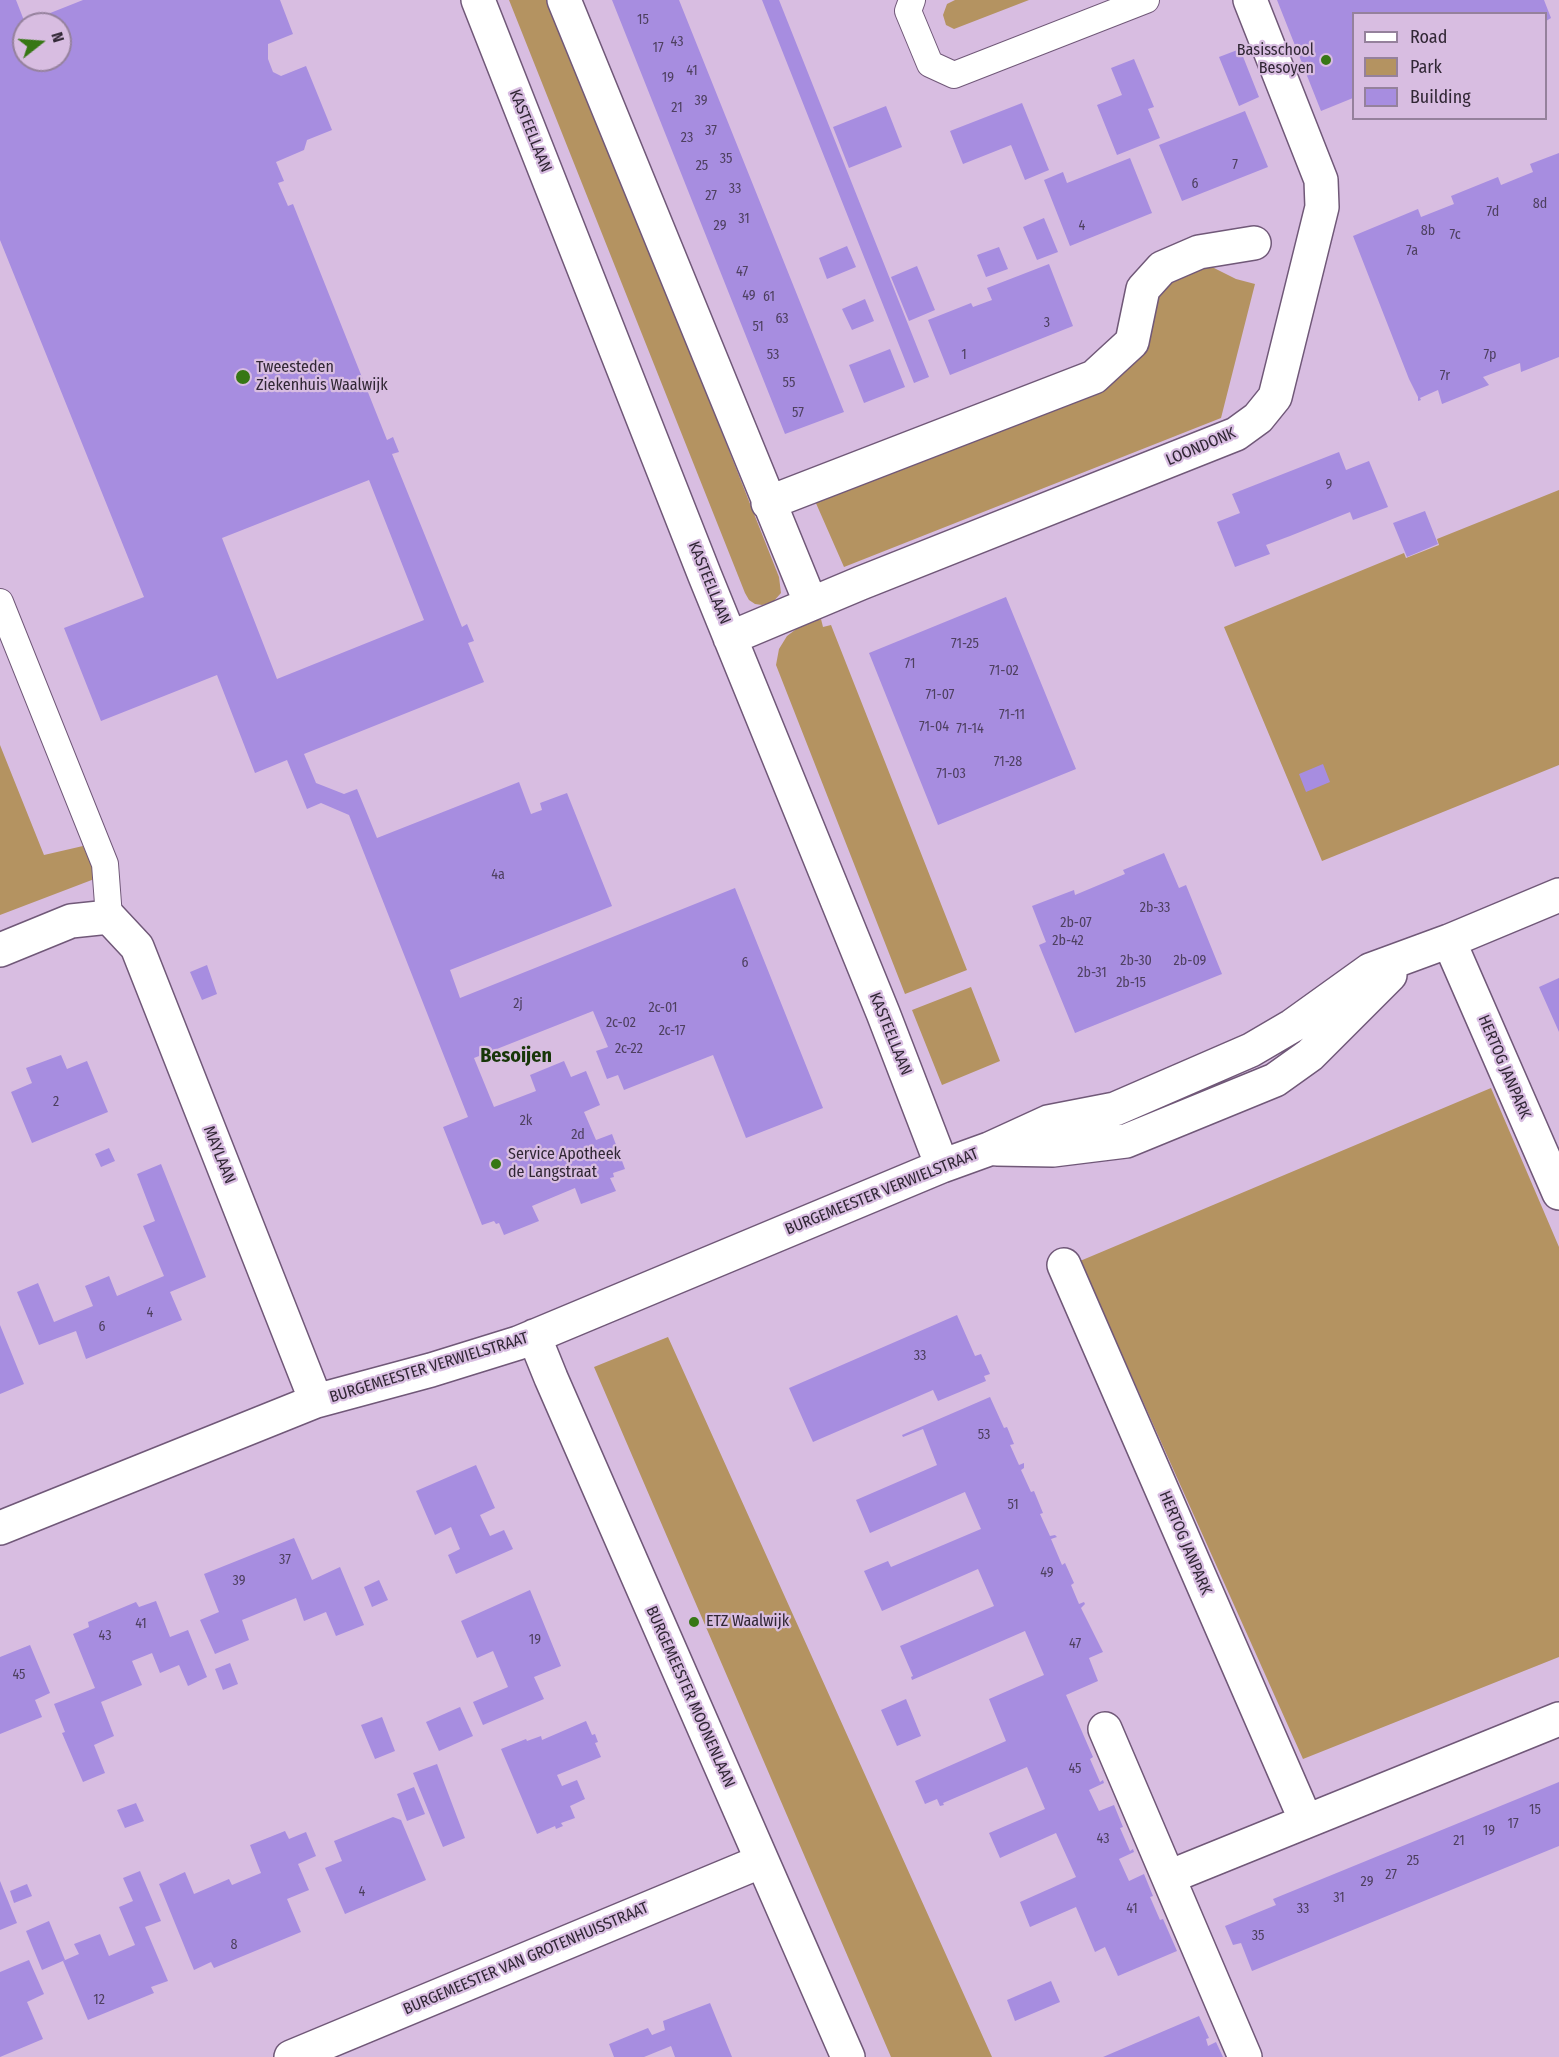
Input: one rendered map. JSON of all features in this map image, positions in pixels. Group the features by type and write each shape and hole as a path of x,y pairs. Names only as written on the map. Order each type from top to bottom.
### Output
{"street":[{"name":"KASTEELLAAN","path":"478,0 942,1166"},
{"path":"564,0 811,604"},
{"name":"LOONDONK","path":"730,638 1236,434 1258,418 1275,397 1322,207 1321,180 1250,0"},
{"path":"768,503 1094,377 1132,342 1143,289 1162,268 1199,252 1254,243"},
{"name":"BURGEMEESTER VERWIELSTRAAT","path":"0,1528 316,1401 431,1370 534,1336 942,1166 989,1149 1053,1150 1126,1141 1275,1080 1310,1055 1410,955 1559,895"},
{"path":"0,950 71,921 109,917"},
{"name":"MAYLAAN","path":"109,917 137,947 316,1401"},
{"name":"HERTOG JANPARK","path":"1449,941 1559,1193"},
{"name":"HERTOG JANPARK","path":"1064,1265 1306,1821"},
{"name":"BURGEMEESTER MOONENLAAN","path":"534,1336 848,2057"},
{"path":"1168,1877 1559,1719"},
{"path":"1105,1729 1245,2057"},
{"name":"BURGEMEESTER VAN GROTENHUISSTRAAT","path":"291,2057 762,1861"}],"lane":[{"path":"912,0 908,11 930,64 954,75 1146,0"},
{"path":"0,602 105,864 109,917"}],"green space":[{"path":"509,0 551,0 779,577 781,593 773,602 755,604 745,593"},
{"path":"955,0 1029,0 954,29 946,25 943,15 947,4"},
{"path":"1208,265 1236,279 1255,284 1221,418 844,567 815,501 1097,386 1159,286"},
{"path":"1559,490 1559,765 1322,861 1224,627 1404,553 1406,558 1439,545 1437,539"},
{"path":"821,619 823,627 831,625 967,970 905,994 776,665 779,649 787,636 799,627"},
{"path":"0,745 44,855 83,846 97,878 0,915"},
{"path":"971,987 1000,1061 942,1085 912,1010"},
{"path":"1491,1088 1559,1247 1559,1657 1303,1759 1080,1261"},
{"path":"668,1337 992,2057 891,2057 594,1367"}],"building":[{"path":"0,0 16,0 21,12 12,12 12,72 72,72 72,12 53,12 83,0 280,0 293,34 268,44 268,59 273,72 281,76 306,66 332,130 307,140 304,150 276,162 284,181 278,183 288,206 293,204 387,440 393,437 399,452 392,454 462,627 467,624 474,641 468,643 484,682 304,754 316,783 344,794 357,789 377,838 519,782 531,814 542,810 540,803 567,793 612,906 450,970 460,998 735,888 823,1108 746,1138 713,1055 624,1090 618,1075 607,1079 596,1051 608,1047 593,1011 474,1058 494,1107 536,1091 530,1075 564,1061 571,1077 586,1071 600,1105 584,1112 596,1140 612,1134 625,1169 613,1173 614,1177 610,1178 616,1191 581,1204 575,1188 532,1206 539,1221 504,1235 499,1223 496,1224 494,1221 482,1225 443,1127 468,1117 349,815 321,803 307,809 287,760 255,773 217,675 101,721 64,628 144,597 0,240","holes":["369,480 424,620 277,679 222,538"]},
{"path":"612,0 679,0 844,412 785,434"},
{"path":"762,0 779,0 929,377 914,383"},
{"name":"Basisschool Besoyen","path":"1277,0 1544,0 1551,18 1547,20 1547,12 1352,12 1352,98 1321,111"},
{"path":"1240,49 1259,97 1239,106 1219,57"},
{"path":"1134,59 1154,107 1148,109 1160,138 1117,155 1097,105 1122,95 1111,68"},
{"path":"1022,103 1049,170 1025,180 1011,145 963,164 950,131"},
{"path":"886,106 902,147 849,168 833,127"},
{"path":"1245,111 1268,167 1182,201 1159,145"},
{"path":"1559,153 1559,357 1521,372 1520,363 1483,377 1489,385 1442,404 1438,390 1418,401 1353,236 1418,209 1421,217 1454,204 1451,196 1498,177 1501,185 1533,172 1530,164"},
{"path":"1130,158 1152,213 1070,246 1044,180 1063,172 1067,183"},
{"path":"1044,218 1058,252 1037,260 1023,227"},
{"path":"847,246 856,267 827,279 819,258"},
{"path":"999,247 1008,269 986,277 977,255"},
{"path":"1049,264 1073,326 950,375 928,320 971,303 973,307 992,300 987,288"},
{"path":"917,266 935,310 909,321 891,277"},
{"path":"865,299 874,321 852,330 842,309"},
{"path":"890,349 905,387 864,403 849,365"},
{"path":"1339,452 1346,470 1369,461 1388,507 1353,520 1350,512 1266,545 1270,554 1235,567 1217,522 1240,513 1232,494"},
{"path":"1425,511 1438,544 1407,557 1393,523"},
{"path":"1006,597 1076,769 938,825 869,653"},
{"path":"1323,764 1330,782 1306,792 1299,774"},
{"path":"1164,853 1179,888 1186,885 1222,974 1075,1033 1039,945 1046,942 1032,906 1074,890 1075,895 1125,874 1123,870"},
{"path":"207,965 217,994 202,1000 190,972"},
{"path":"1559,978 1559,1032 1539,987"},
{"path":"61,1055 67,1069 87,1061 108,1112 32,1143 11,1092 32,1083 26,1068"},
{"path":"109,1148 115,1161 101,1167 95,1154"},
{"path":"161,1164 206,1277 170,1292 182,1320 86,1359 76,1331 39,1345 17,1292 38,1283 54,1322 93,1306 85,1286 109,1276 117,1296 164,1276 143,1226 155,1221 137,1174"},
{"path":"957,1315 975,1356 981,1354 990,1374 984,1376 986,1381 938,1401 933,1390 813,1442 789,1388"},
{"path":"0,1325 24,1384 0,1394"},
{"path":"990,1397 1004,1428 1007,1427 1014,1444 1010,1445 1019,1465 1024,1463 1024,1468 1021,1470 1031,1492 1034,1491 1043,1513 1040,1514 1050,1536 1057,1537 1051,1539 1062,1565 1065,1563 1074,1583 1071,1585 1079,1604 1084,1602 1085,1604 1081,1608 1103,1652 1089,1658 1098,1681 1066,1695 1093,1757 1090,1759 1100,1782 1103,1780 1104,1783 1089,1790 1099,1811 1114,1805 1123,1827 1120,1828 1130,1851 1133,1849 1134,1852 1119,1859 1129,1881 1144,1874 1153,1896 1150,1897 1177,1951 1118,1976 1105,1947 1095,1952 1076,1907 1030,1927 1020,1902 1076,1877 1056,1833 1000,1858 989,1833 1045,1809 1027,1767 940,1806 937,1799 925,1804 915,1781 1006,1741 989,1699 1044,1675 1025,1631 912,1680 913,1676 900,1646 994,1606 978,1569 882,1611 864,1571 888,1561 891,1567 981,1529 965,1492 870,1533 856,1500 937,1465 923,1429 903,1437 902,1435"},
{"path":"476,1465 495,1508 480,1515 490,1536 504,1530 513,1549 456,1574 448,1555 460,1549 451,1527 435,1535 416,1491"},
{"path":"294,1538 312,1580 340,1567 364,1625 336,1636 326,1612 304,1621 296,1598 242,1620 249,1640 215,1654 200,1620 219,1612 204,1574"},
{"path":"379,1580 388,1600 372,1607 364,1587"},
{"path":"530,1590 561,1666 534,1677 544,1699 483,1725 473,1702 508,1687 493,1651 477,1658 461,1621"},
{"path":"156,1601 170,1637 188,1630 207,1677 188,1686 179,1665 160,1673 152,1653 132,1661 142,1685 101,1702 114,1736 94,1745 105,1773 83,1782 62,1733 65,1732 54,1704 95,1688 73,1634 89,1627 88,1622 136,1602 139,1607"},
{"path":"30,1645 50,1693 35,1700 42,1717 0,1734 0,1657"},
{"path":"230,1663 238,1684 223,1690 215,1669"},
{"path":"906,1699 921,1736 897,1746 881,1710"},
{"path":"460,1707 473,1736 439,1751 426,1722"},
{"path":"382,1717 395,1751 375,1759 361,1725"},
{"path":"586,1721 592,1735 595,1734 598,1742 595,1743 601,1757 557,1775 562,1786 577,1780 585,1799 570,1806 575,1818 561,1823 563,1826 556,1829 555,1826 537,1834 501,1749 526,1739 527,1741 541,1736 542,1740"},
{"path":"437,1764 465,1838 443,1847 413,1773"},
{"path":"1559,1782 1559,1846 1252,1971 1241,1943 1233,1945 1225,1926 1276,1905 1273,1899"},
{"path":"414,1787 425,1814 407,1821 397,1794"},
{"path":"136,1803 144,1821 125,1828 117,1810"},
{"path":"393,1817 401,1820 426,1880 345,1914 325,1868 342,1861 334,1841"},
{"path":"285,1831 289,1839 306,1832 316,1856 298,1864 309,1890 287,1899 301,1932 214,1968 211,1962 194,1970 159,1884 185,1872 194,1894 229,1879 232,1885 261,1873 250,1845"},
{"path":"140,1871 161,1921 145,1927 168,1981 151,1987 154,1993 88,2020 63,1961 79,1954 74,1944 100,1934 109,1956 135,1945 119,1907 133,1901 123,1878"},
{"path":"0,1881 17,1923 0,1930"},
{"path":"27,1884 32,1896 14,1903 10,1891"},
{"path":"49,1921 65,1960 42,1970 26,1931"},
{"path":"29,1960 44,1994 27,2002 43,2039 0,2057 0,1972"},
{"path":"1051,1981 1060,2002 1015,2021 1007,2000"},
{"path":"710,2003 732,2057 675,2057 671,2046 644,2057 614,2057 609,2044 648,2028 652,2035 665,2030 663,2021"},
{"path":"1199,2016 1209,2038 1206,2039 1208,2046 1216,2042 1223,2057 1103,2057"}],"place":[{"name":"Basisschool Besoyen","path":"1326,60"},
{"name":"Tweesteden Ziekenhuis Waalwijk","path":"243,377"},
{"name":"Service Apotheek de Langstraat","path":"496,1164"},
{"name":"ETZ Waalwijk","path":"694,1622"}],"district":[{"name":"Besoijen","path":"516,1056"}]}
